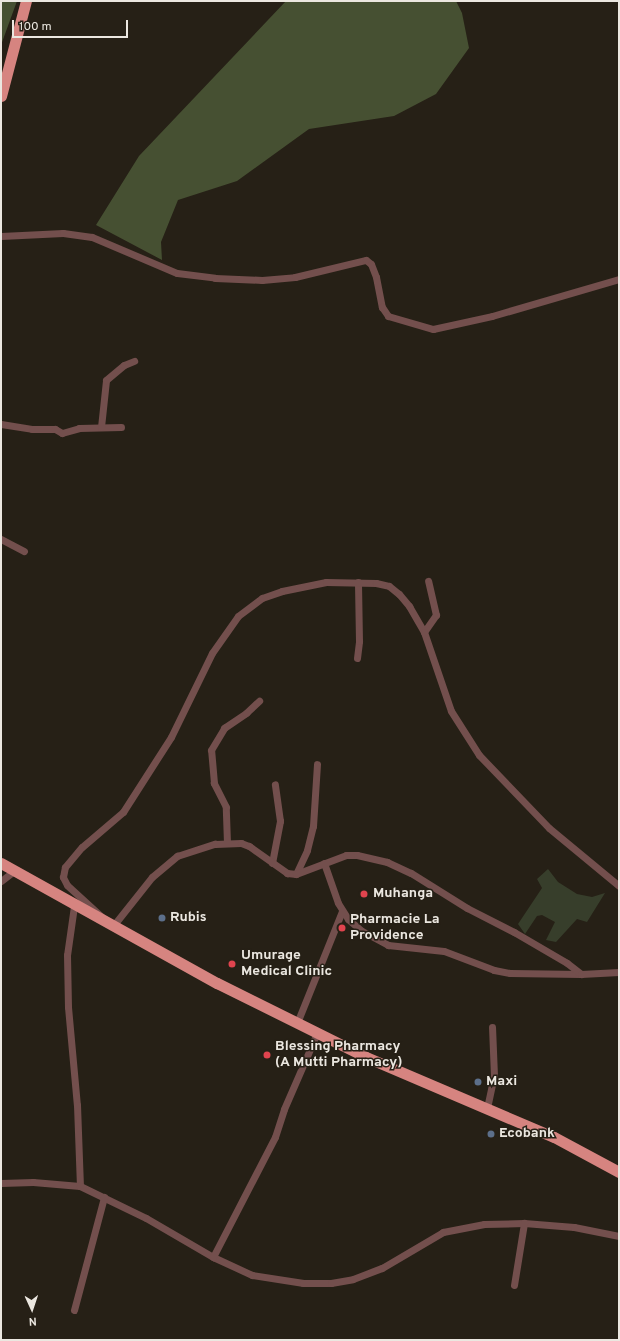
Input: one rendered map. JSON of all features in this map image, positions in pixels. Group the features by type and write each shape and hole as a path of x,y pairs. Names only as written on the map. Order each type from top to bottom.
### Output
{"highway":[{"path":"1,96 26,1"},
{"path":"1,863 74,906 109,923 217,983 366,1057 487,1108 579,1150 619,1172"}],"street":[{"path":"1,236 63,232 92,237 177,273 215,278 262,280 295,277 357,260 366,260 371,264 376,277 382,308 388,316 433,329 492,316 619,279"},
{"path":"101,427 106,380 124,365 134,361"},
{"path":"1,424 32,429 55,428 62,433 79,428 121,427"},
{"path":"1,539 24,551"},
{"path":"424,632 436,615 428,581"},
{"path":"580,974 567,963 514,932 467,908 411,873 387,862 357,855 337,857 296,874 283,872 249,846 227,843 184,852 152,877 109,923 92,905 67,885 63,877 65,867 82,847 123,812 171,737 194,687 227,629 248,606 282,591 326,582 358,582 389,586 409,606 424,632 450,711 479,756 545,824 619,886"},
{"path":"357,658 359,641 358,582"},
{"path":"227,843 226,807 214,783 211,750 224,728 246,713 259,701"},
{"path":"296,874 307,850 313,826 318,764"},
{"path":"272,863 280,821 275,784"},
{"path":"324,863 342,911 362,931 394,947 444,951 494,970 510,973 580,974 619,972"},
{"path":"1,881 14,871"},
{"path":"74,906 67,955 68,999 76,1092 80,1186"},
{"path":"297,1023 342,911"},
{"path":"487,1108 494,1076 492,1027"},
{"path":"213,1257 275,1137 284,1109 317,1032"},
{"path":"1,1183 33,1182 80,1186 104,1197 213,1257 252,1275 272,1280 331,1283 370,1273 443,1232 484,1224 524,1223 574,1227 619,1236"},
{"path":"74,1310 104,1197"},
{"path":"514,1284 524,1223"}],"green space":[{"path":"1,1 17,1 1,45"},
{"path":"286,1 456,1 462,13 469,48 436,94 394,116 309,129 237,181 178,200 161,242 162,260 96,225 139,156"},
{"path":"548,869 558,882 577,894 592,897 605,893 587,922 577,919 556,942 546,940 555,922 542,915 537,916 525,934 518,924 542,888 537,879"}],"place":[{"name":"Muhanga","path":"364,894"},
{"name":"Rubis","path":"162,918"},
{"name":"Pharmacie La Providence","path":"342,928"},
{"name":"Umurage Medical Clinic","path":"232,964"},
{"name":"Blessing Pharmacy (A Mutti Pharmacy)","path":"267,1055"},
{"name":"Maxi","path":"478,1082"},
{"name":"Ecobank","path":"491,1134"}]}
